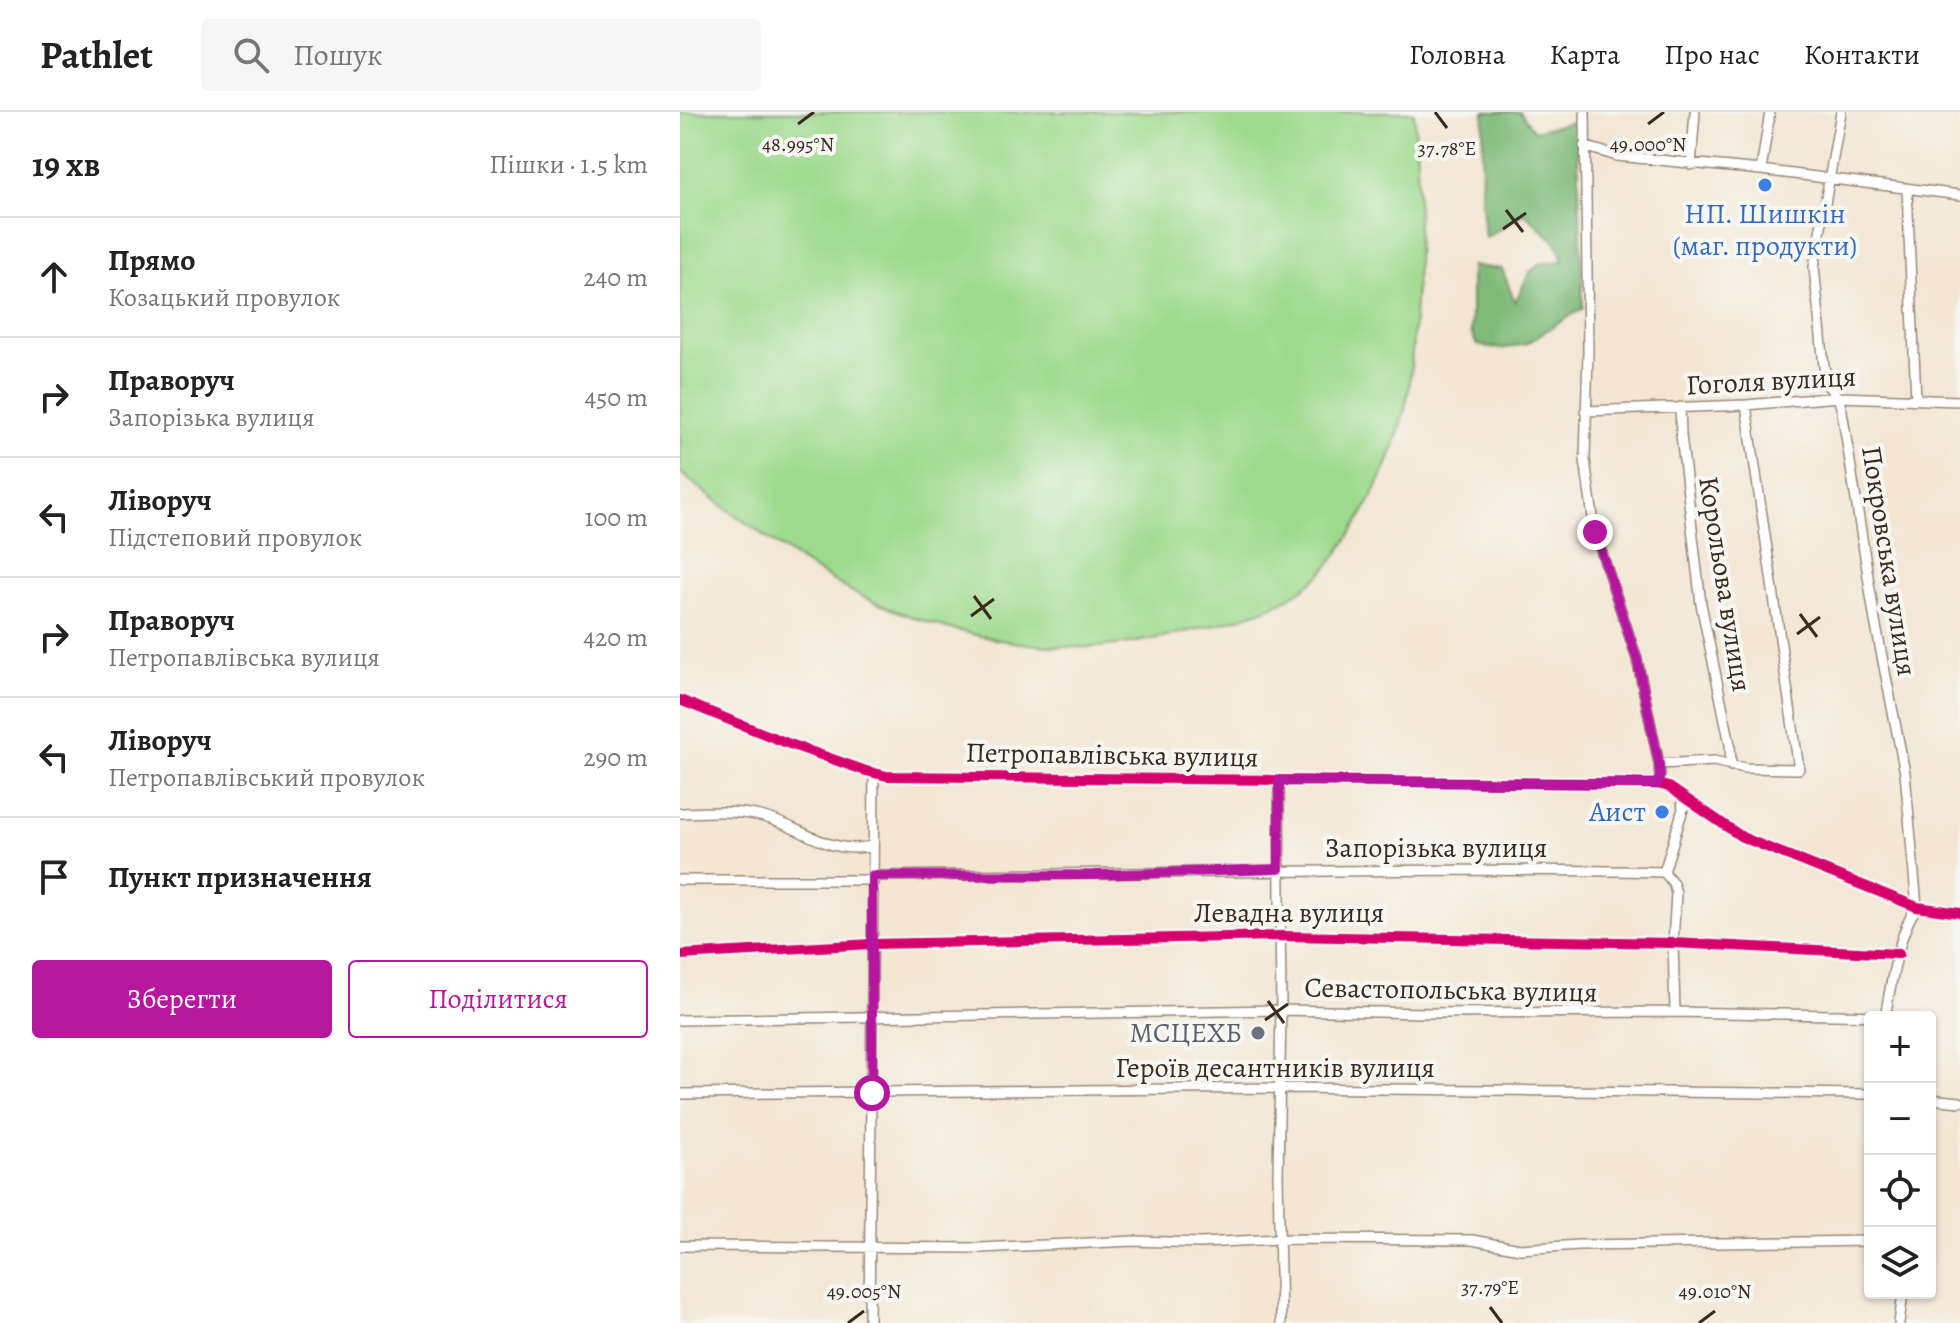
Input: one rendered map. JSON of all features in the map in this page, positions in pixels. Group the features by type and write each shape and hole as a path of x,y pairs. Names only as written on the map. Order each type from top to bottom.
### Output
{"street":[{"path":"1585,112 1588,351 1585,460 1595,532 1637,659 1659,764 1657,784"},
{"path":"1691,165 1695,112"},
{"path":"1761,170 1770,112"},
{"name":"Покровська вулиця","path":"1841,112 1814,267 1824,366 1828,386 1838,397 1842,411 1872,606 1905,773 1917,907 1910,916 1886,1011"},
{"path":"1584,146 1617,156 1960,195"},
{"path":"1907,189 1916,399"},
{"name":"Гоголя вулиця","path":"1585,411 1746,405 1838,397 1960,401"},
{"path":"1659,764 1714,761 1731,766 1799,769 1746,405"},
{"name":"Корольова вулиця","path":"1680,407 1701,604 1730,744 1731,766"},
{"name":"Петропавлівська вулиця","path":"680,700 874,774 902,777 1657,784 1681,794 1742,837 1917,907 1960,913"},
{"path":"869,1323 874,774"},
{"path":"1279,781 1282,936 1278,1239 1281,1323"},
{"path":"1675,1012 1673,943 1676,893 1664,872 1683,809 1681,794"},
{"path":"680,813 757,815 816,841 853,848 872,846"},
{"name":"Запорізька вулиця","path":"680,880 1094,875 1279,869 1664,872"},
{"name":"Левадна вулиця","path":"680,955 872,944 1282,936 1673,943 1899,954"},
{"name":"Севастопольська вулиця","path":"680,1020 1281,1010 1864,1016"},
{"name":"Героїв десантників вулиця","path":"680,1094 1280,1088 1864,1094"},
{"path":"1936,1100 1960,1102"},
{"path":"680,1246 980,1248 1278,1239 1472,1240 1520,1249 1579,1245 1864,1241"},
{"path":"1899,1323 1902,1299"}],"green space":[{"path":"680,112 1414,112 1418,240 1409,386 1393,449 1354,530 1317,578 1271,607 1188,631 1107,646 1036,645 947,628 865,598 821,574 680,472"},
{"path":"1484,112 1520,112 1534,131 1577,121 1583,308 1525,344 1501,349 1477,345 1471,332 1471,266 1502,269 1515,302 1530,272 1539,264 1563,261 1558,245 1525,213 1485,238 1481,192"}],"cycle path":[{"path":"680,700 787,743 887,776 1657,784 1669,787 1742,837 1917,907 1960,913"},
{"path":"680,955 872,944 1282,936 1673,943 1899,954"}],"place":[{"name":"НП. Шишкін (маг. продукти)","path":"1765,185"},
{"name":"Аист","path":"1662,812"},
{"name":"МСЦЕХБ","path":"1258,1033"}],"route":[{"path":"872,1093 872,876 1224,873 1279,869 1279,781 1657,784 1659,764 1637,659 1595,532"}]}
